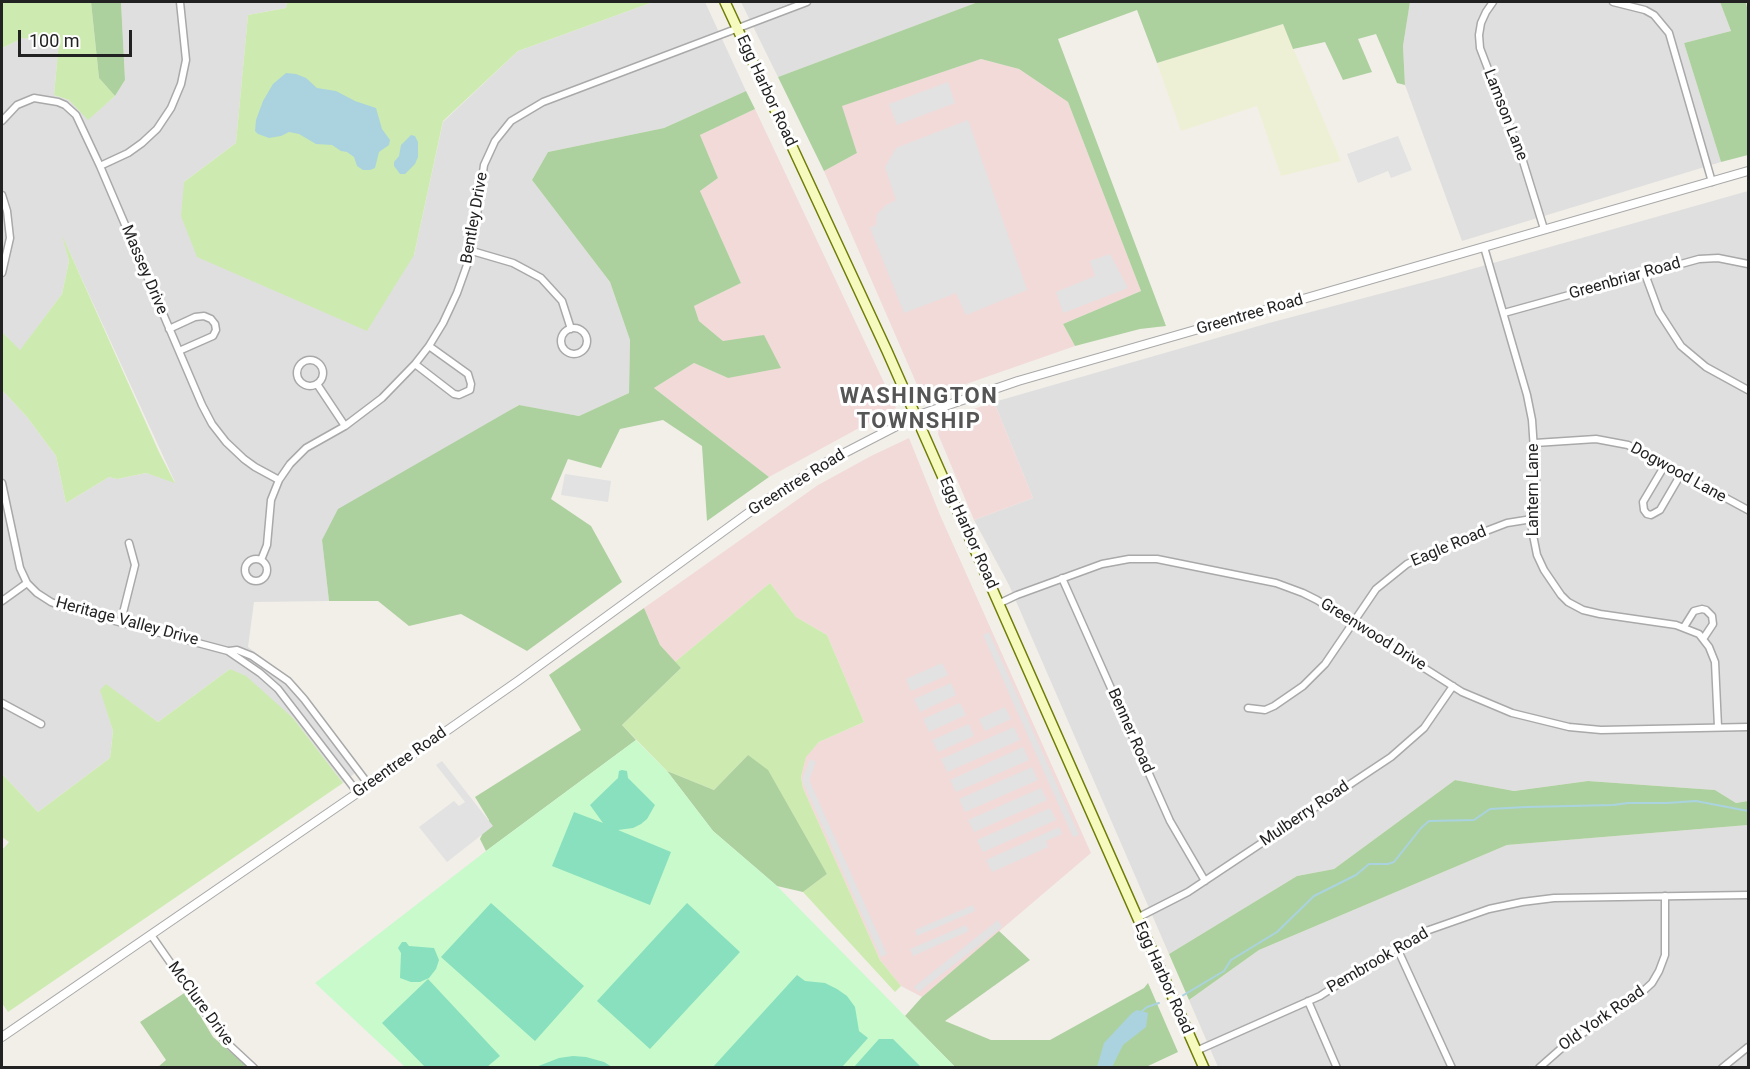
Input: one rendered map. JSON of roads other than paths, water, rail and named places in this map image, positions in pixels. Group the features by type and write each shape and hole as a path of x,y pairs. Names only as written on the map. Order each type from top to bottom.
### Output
{"main road":[{"name":"Egg Harbor Road","path":"725,2 916,416 1204,1068"}],"street":[{"path":"100,166 128,153 142,143 157,129 171,108 181,84 186,60 180,2"},
{"name":"Bentley Drive","path":"261,560 267,545 271,500 279,480 290,464 298,455 345,426 382,398 416,364 429,346 458,293 472,251 484,165 495,141 512,121 543,102 807,2"},
{"name":"Lamson Lane","path":"1493,2 1485,12 1479,35 1480,48 1522,158 1544,229"},
{"path":"1613,2 1645,10 1654,15 1669,33 1713,182"},
{"name":"Massey Drive","path":"2,121 17,105 30,99 42,98 65,105 76,115 202,405 219,434 244,459 262,472 279,480"},
{"name":"Greentree Road","path":"2,1037 518,681 762,503 825,463 916,416 1018,381 1749,171"},
{"path":"2,195 9,220 10,238 2,273"},
{"name":"Lantern Lane","path":"1484,248 1527,395 1535,443 1536,480 1532,519 1537,555 1548,578 1568,602 1583,610 1684,627 1704,639"},
{"path":"472,251 513,263 541,278 562,301 572,329"},
{"name":"Greenbriar Road","path":"1504,314 1699,259 1718,258 1749,264"},
{"path":"1644,273 1659,312 1682,346 1706,367 1749,390"},
{"path":"169,328 195,317 204,316 215,324 216,330 213,336 179,351"},
{"path":"572,329 580,330 586,336 586,345 577,354 569,353 561,344 564,333 572,329"},
{"path":"416,364 454,394 459,395 470,390 471,378 468,374 429,346"},
{"path":"303,362 315,362 322,368 322,377 317,384 309,386 299,380 297,372 303,362"},
{"path":"317,384 345,426"},
{"name":"Dogwood Lane","path":"1535,443 1591,439 1615,441 1635,448 1749,510"},
{"path":"1665,465 1643,502 1647,514 1651,515 1660,510 1681,474"},
{"path":"2,483 18,561 27,583 2,601"},
{"name":"Eagle Road","path":"1248,708 1265,710 1303,687 1325,664 1376,589 1407,564 1507,523 1532,519"},
{"path":"121,621 135,565 129,543"},
{"name":"Greenwood Drive","path":"998,604 1062,578 1111,562 1129,559 1157,559 1276,583 1310,596 1453,686 1512,713 1569,727 1618,730 1749,727"},
{"name":"Benner Road","path":"1062,578 1170,821 1205,881"},
{"name":"Heritage Valley Drive","path":"27,583 41,596 56,605 252,656 288,681 300,694 369,785"},
{"path":"1684,627 1694,611 1706,610 1712,616 1713,624 1704,639 1712,651 1715,662 1718,727"},
{"name":"Heritage Valley Drive","path":"228,651 260,673 278,689 358,793"},
{"name":"Mulberry Road","path":"1137,918 1205,881 1391,758 1424,728 1453,686"},
{"path":"2,703 41,724"},
{"name":"Pembrook Road","path":"1196,1051 1308,1001 1397,948 1444,924 1490,909 1554,898 1749,895"},
{"name":"Old York Road","path":"1539,1068 1564,1046 1640,994 1652,983 1665,955 1665,896"},
{"name":"McClure Drive","path":"151,935 218,1032 254,1068"},
{"path":"1397,948 1452,1068"},
{"path":"1308,1001 1337,1068"},
{"path":"1722,1068 1749,1047"}],"water":[{"path":"286,73 306,78 317,88 336,91 376,108 382,129 390,140 389,145 379,152 375,168 363,170 357,166 354,157 347,152 332,145 316,144 299,134 289,132 269,138 255,131 256,120 263,101 273,84"},
{"path":"411,135 415,136 418,142 418,157 415,164 405,174 400,174 394,162 399,156 401,145"},
{"path":"1137,1010 1148,1013 1146,1027 1123,1045 1112,1067 1097,1067 1104,1043"}],"waterway":[{"path":"1182,996 1224,971 1231,960 1277,932 1314,896 1356,875 1369,864 1394,862 1429,821 1474,820 1490,809 1628,803 1696,801 1748,811"},
{"path":"1141,1012 1159,1003"}],"district":[{"name":"WASHINGTON TOWNSHIP","path":"919,410"}]}
